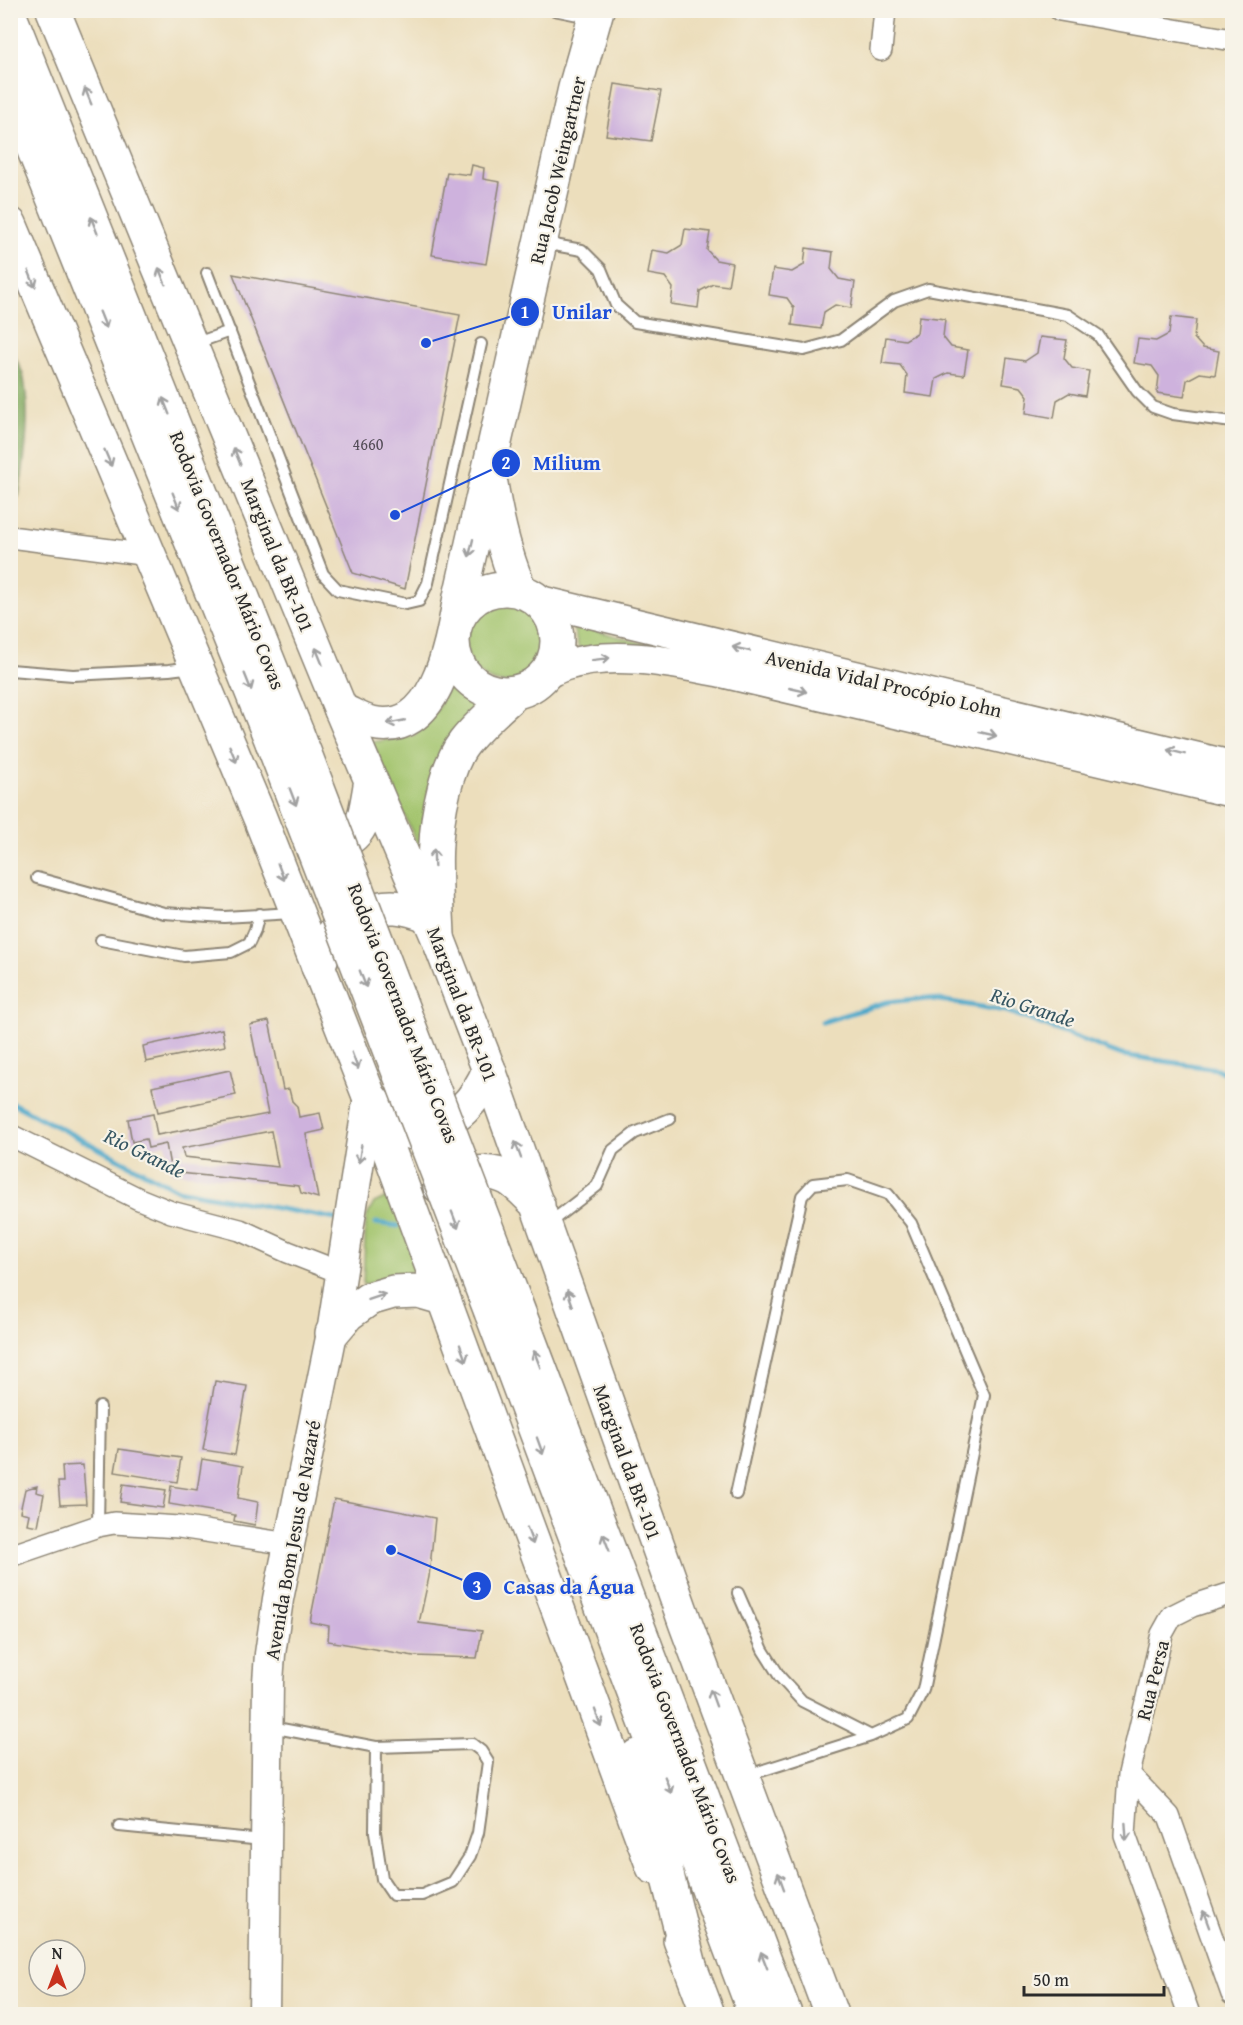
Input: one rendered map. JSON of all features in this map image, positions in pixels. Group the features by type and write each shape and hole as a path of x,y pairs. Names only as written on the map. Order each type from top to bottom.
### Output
{"main road":[{"name":"Marginal da BR-101","path":"52,10 434,927 489,1070 617,1433 831,2014"},
{"name":"Rua Jacob Weingartner","path":"342,710 371,723 403,722 418,713 436,686 454,631 575,88 596,14"},
{"name":"Rodovia Governador Mário Covas","path":"10,16 503,1307 784,2014"},
{"name":"Rodovia Governador Mário Covas","path":"10,91 87,281 285,738"},
{"path":"10,150 87,281"},
{"path":"10,224 260,818 369,1096 442,1299 708,2014"},
{"name":"Rua Jacob Weingartner","path":"489,471 500,530 511,568 528,596"},
{"path":"503,589 528,596 548,612 555,627 557,643 554,660 545,674 532,686 516,692 499,693 482,688 468,678 455,656 454,631 460,614 471,601 486,592 503,589"},
{"path":"434,927 434,851 438,812 448,774 462,745 480,724 516,692"},
{"path":"260,818 271,831 287,843 309,851 332,847 355,835 363,821 371,780"},
{"path":"318,967 327,942 335,930 353,917 376,907 392,906 413,909 434,927"},
{"path":"369,1096 394,1123 414,1134 448,1122 465,1108 483,1084 489,1070"},
{"path":"428,1257 425,1231 428,1210 440,1187 460,1176 487,1172 509,1179 542,1216"},
{"path":"332,1333 348,1314 369,1299 385,1294 418,1291 442,1299"},
{"name":"Rodovia Governador Mário Covas","path":"503,1307 599,1603 755,2014"},
{"path":"599,1603 690,1966"}],"street":[{"path":"881,50 885,10"},
{"path":"1060,10 1233,40"},
{"path":"10,537 149,555"},
{"name":"Avenida Vidal Procópio Lohn","path":"528,596 1233,766"},
{"name":"Avenida Vidal Procópio Lohn","path":"545,674 566,665 604,658 659,660 717,671 1233,792"},
{"name":"Avenida Bom Jesus de Nazaré","path":"264,2014 270,1654 289,1544 332,1333 369,1096"},
{"name":"Avenida Bom Jesus de Nazaré","path":"351,1212 414,1134"},
{"path":"10,1135 139,1199 182,1215 240,1230 342,1273"},
{"path":"10,1556 98,1526 114,1523 179,1527 289,1544"},
{"name":"Rua Persa","path":"1189,2014 1125,1835 1130,1774 1162,1634 1172,1616 1192,1606 1233,1593"},
{"path":"1130,1774 1169,1816 1233,1994"}],"lane":[{"path":"555,10 596,14"},
{"path":"540,243 582,250 601,269 616,304 636,322 804,350 841,340 894,301 928,288 1068,315 1098,335 1137,391 1153,407 1173,414 1233,422"},
{"path":"207,273 323,574 338,590 406,604 419,601 428,583 482,344"},
{"path":"191,345 230,331"},
{"path":"10,670 73,675 169,670 196,666"},
{"path":"37,878 164,913 224,917 297,912"},
{"path":"101,940 184,956 231,952 249,943 259,914"},
{"path":"542,1216 597,1186 613,1150 635,1133 670,1119"},
{"path":"736,1494 801,1196 813,1184 848,1180 888,1194 911,1223 984,1395 923,1690 908,1719 871,1736 743,1777"},
{"path":"98,1526 100,1407"},
{"path":"738,1593 763,1650 780,1677 802,1701 871,1736"},
{"path":"267,1727 376,1747 472,1744 482,1751 488,1762 478,1833 470,1856 453,1882 422,1894 393,1895 382,1879 375,1832 376,1747"},
{"path":"119,1826 266,1840"}],"green space":[{"path":"11,348 24,379 27,423 19,496 11,501"},
{"path":"498,603 514,603 535,614 546,635 546,651 535,672 514,683 498,683 484,677 472,665 466,651 466,635 472,621 484,609"},
{"path":"572,624 660,648 613,643 579,649"},
{"path":"453,676 458,684 481,697 460,726 431,789 419,848 372,742 414,736 438,708"},
{"path":"393,1194 421,1269 363,1285 366,1218 374,1203"}],"building":[{"path":"615,84 661,91 651,141 606,135"},
{"path":"472,165 484,168 483,179 500,182 486,264 432,255 447,172 470,175"},
{"path":"685,229 710,232 707,250 716,260 732,263 728,286 713,284 700,291 698,308 671,304 673,288 665,277 648,274 652,250 669,253 682,245"},
{"path":"806,248 833,252 831,269 839,279 855,282 851,308 835,305 824,312 821,329 792,325 794,308 787,298 769,295 773,269 792,272 804,265"},
{"path":"233,274 460,315 405,589 353,573"},
{"path":"919,316 945,319 943,337 951,347 968,350 964,375 948,373 936,379 933,397 905,393 907,375 900,365 882,363 886,337 905,340 917,333"},
{"path":"1171,317 1196,320 1194,338 1203,348 1219,351 1215,375 1200,373 1187,380 1184,397 1157,393 1159,376 1152,366 1134,363 1138,339 1156,341 1169,334"},
{"path":"1040,337 1067,340 1064,358 1072,368 1089,371 1085,396 1069,393 1057,400 1054,418 1026,413 1028,396 1021,387 1003,384 1007,358 1025,361 1037,353"},
{"path":"269,1021 283,1090 289,1089 292,1101 297,1106 299,1117 320,1113 324,1130 306,1134 318,1198 301,1193 299,1186 171,1172 166,1144 148,1148 146,1139 132,1142 128,1119 153,1114 157,1135 268,1114 250,1025","holes":["271,1131 278,1167 184,1157 182,1148"]},
{"path":"222,1029 225,1046 146,1062 143,1046"},
{"path":"230,1070 236,1095 158,1112 152,1087"},
{"path":"215,1381 247,1386 235,1455 203,1450"},
{"path":"119,1449 181,1458 177,1482 115,1472"},
{"path":"202,1459 243,1466 238,1498 258,1502 255,1525 234,1521 235,1515 169,1504 171,1486 197,1490"},
{"path":"83,1465 86,1504 60,1505 58,1482 63,1482 62,1466"},
{"path":"123,1484 166,1490 163,1508 120,1502"},
{"path":"37,1486 36,1492 44,1494 38,1526 27,1524 29,1514 20,1512 25,1489"},
{"path":"334,1499 435,1518 429,1577 419,1623 482,1631 477,1658 414,1656 328,1641 329,1626 310,1622"}],"waterway":[{"name":"Rio Grande","path":"822,1022 887,1002 927,998 1006,1011 1122,1055 1217,1069 1232,1077"},
{"name":"Rio Grande","path":"10,1102 178,1190 341,1220"},
{"name":"Rio Grande","path":"376,1223 398,1226"}],"place":[{"name":"Unilar","path":"426,343"},
{"name":"Milium","path":"395,515"},
{"name":"Casas da Água","path":"391,1550"}]}
